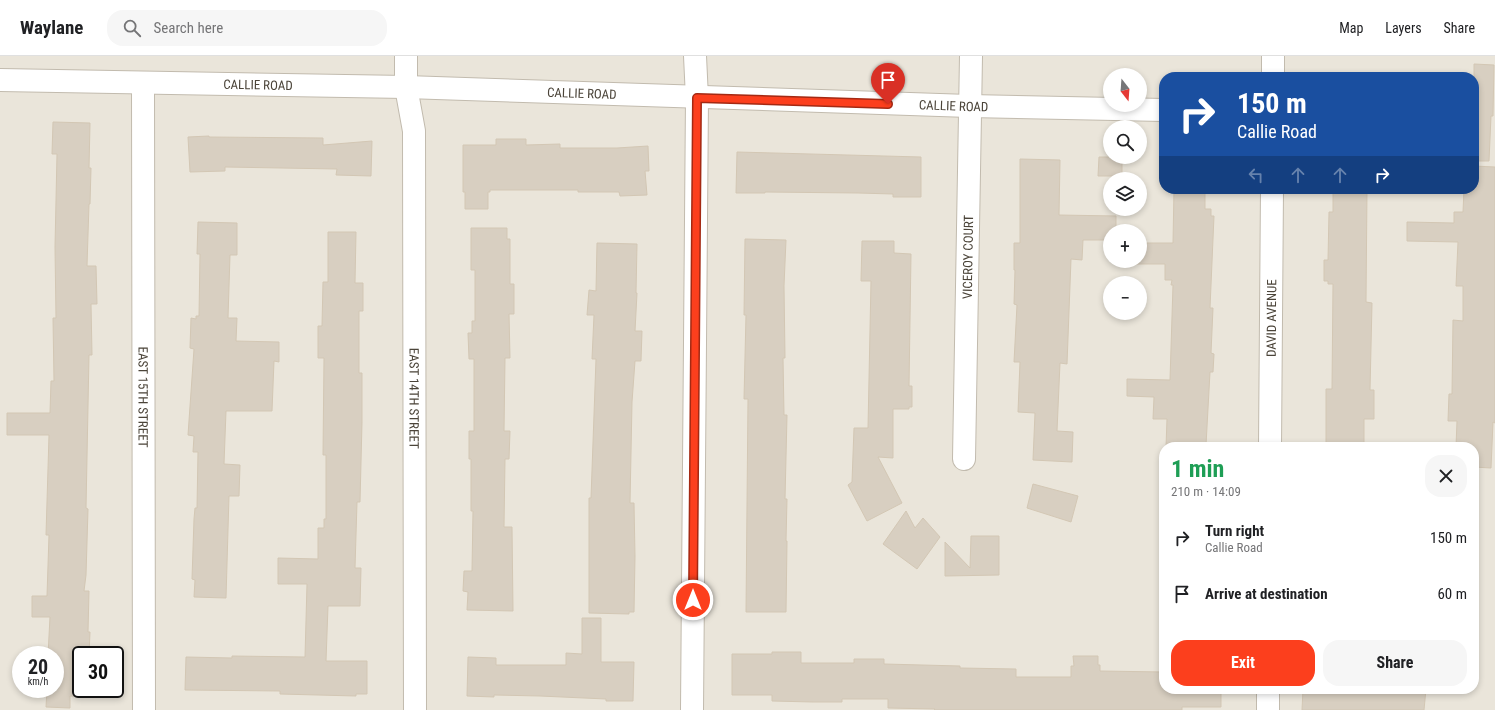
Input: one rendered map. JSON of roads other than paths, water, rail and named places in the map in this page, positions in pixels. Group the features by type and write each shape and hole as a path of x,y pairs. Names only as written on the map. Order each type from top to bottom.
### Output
{"street":[{"name":"EAST 14TH STREET","path":"406,56 406,87 414,131 415,710"},
{"path":"692,710 697,98 695,56"},
{"name":"VICEROY COURT","path":"964,459 971,56"},
{"path":"1273,56 1273,72"},
{"name":"CALLIE ROAD","path":"0,80 143,84 406,87 697,98 1159,110"},
{"name":"EAST 15TH STREET","path":"143,84 144,710"},
{"name":"DAVID AVENUE","path":"1270,442 1272,194"},
{"path":"1268,694 1268,710"}]}
